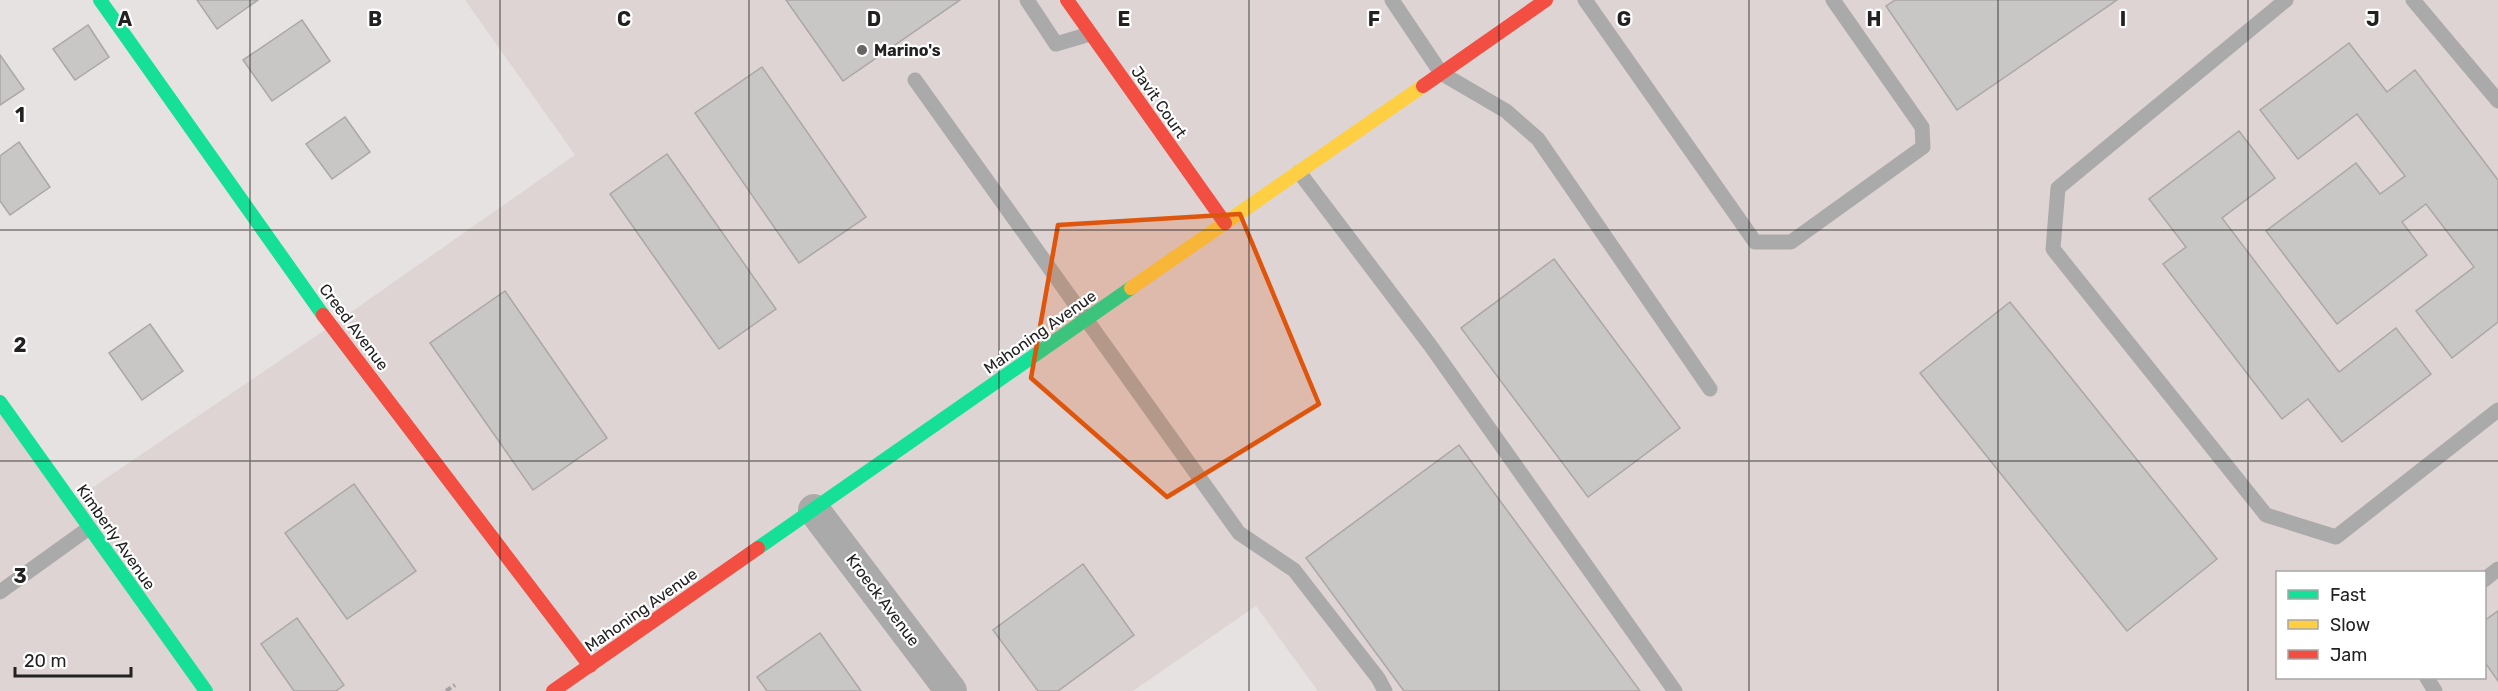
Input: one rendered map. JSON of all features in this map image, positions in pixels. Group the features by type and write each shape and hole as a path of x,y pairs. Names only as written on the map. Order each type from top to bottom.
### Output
{"street":[{"name":"Creed Avenue","path":"100,0 331,326 590,666"},
{"name":"Mahoning Avenue","path":"554,691 1546,0"},
{"name":"Javit Court","path":"1072,2 1090,33 1226,223"},
{"name":"Kimberly Avenue","path":"0,402 206,691"},
{"name":"Kroeck Avenue","path":"814,510 951,691"}],"lane":[{"path":"1027,0 1056,44 1090,33"},
{"path":"1392,0 1441,73 1506,111 1538,139 1710,389"},
{"path":"1585,0 1755,242 1791,242 1923,147 1922,127 1833,0"},
{"path":"2286,0 2058,188 2053,249 2266,515 2336,537 2498,410"},
{"path":"2413,0 2498,101"},
{"path":"915,80 1239,533 1294,570 1378,678 1385,691"},
{"path":"1299,172 1430,345 1675,691"},
{"path":"0,592 89,528"},
{"path":"2486,578 2498,569"}],"path":[{"path":"446,691 455,685"}],"highlighted area":[{"path":"1240,214 1319,404 1167,497 1031,378 1058,225"}],"shaded area":[{"path":"465,0 2498,0 2498,691 1318,691 1256,606 1133,691 0,691 0,402 71,502 331,326 575,155"}],"building":[{"path":"197,0 258,0 217,29"},
{"path":"786,0 960,0 843,81"},
{"path":"1895,0 2117,0 1957,110 1886,6"},
{"path":"302,20 330,61 272,101 243,60"},
{"path":"88,25 109,57 75,80 53,49"},
{"path":"2349,43 2387,92 2415,70 2498,180 2498,322 2452,358 2416,311 2474,267 2426,204 2402,222 2427,255 2337,324 2266,231 2356,163 2380,194 2405,176 2357,114 2298,159 2260,110"},
{"path":"0,55 24,89 0,105"},
{"path":"762,67 866,217 799,263 695,113"},
{"path":"345,117 370,152 332,179 306,144"},
{"path":"2239,131 2275,178 2222,218 2339,372 2396,328 2431,374 2342,442 2308,399 2282,419 2163,264 2186,247 2149,199"},
{"path":"19,142 50,187 10,215 0,201 0,156"},
{"path":"667,154 776,309 719,349 610,194"},
{"path":"1554,259 1680,428 1588,497 1461,328"},
{"path":"505,291 607,438 533,490 430,343"},
{"path":"2010,302 2217,559 2127,631 1920,373"},
{"path":"150,324 183,371 142,400 109,353"},
{"path":"1459,445 1640,691 1404,691 1306,558"},
{"path":"354,484 416,571 347,619 285,533"},
{"path":"1083,564 1134,635 1058,691 1038,691 993,630"},
{"path":"2498,611 2498,681 2486,664 2486,620"},
{"path":"297,618 344,685 336,691 294,691 261,644"},
{"path":"820,633 861,691 767,691 757,677"}],"traffic: fast":[{"path":"100,0 323,315"},
{"path":"758,548 1131,288"},
{"path":"0,402 206,691"}],"traffic: slow":[{"path":"1131,288 1423,86"}],"traffic: jam":[{"path":"1067,0 1225,223"},
{"path":"1423,86 1546,0"},
{"path":"323,315 590,666"},
{"path":"553,691 758,548"}],"place":[{"name":"Marino's","path":"862,50"}]}
